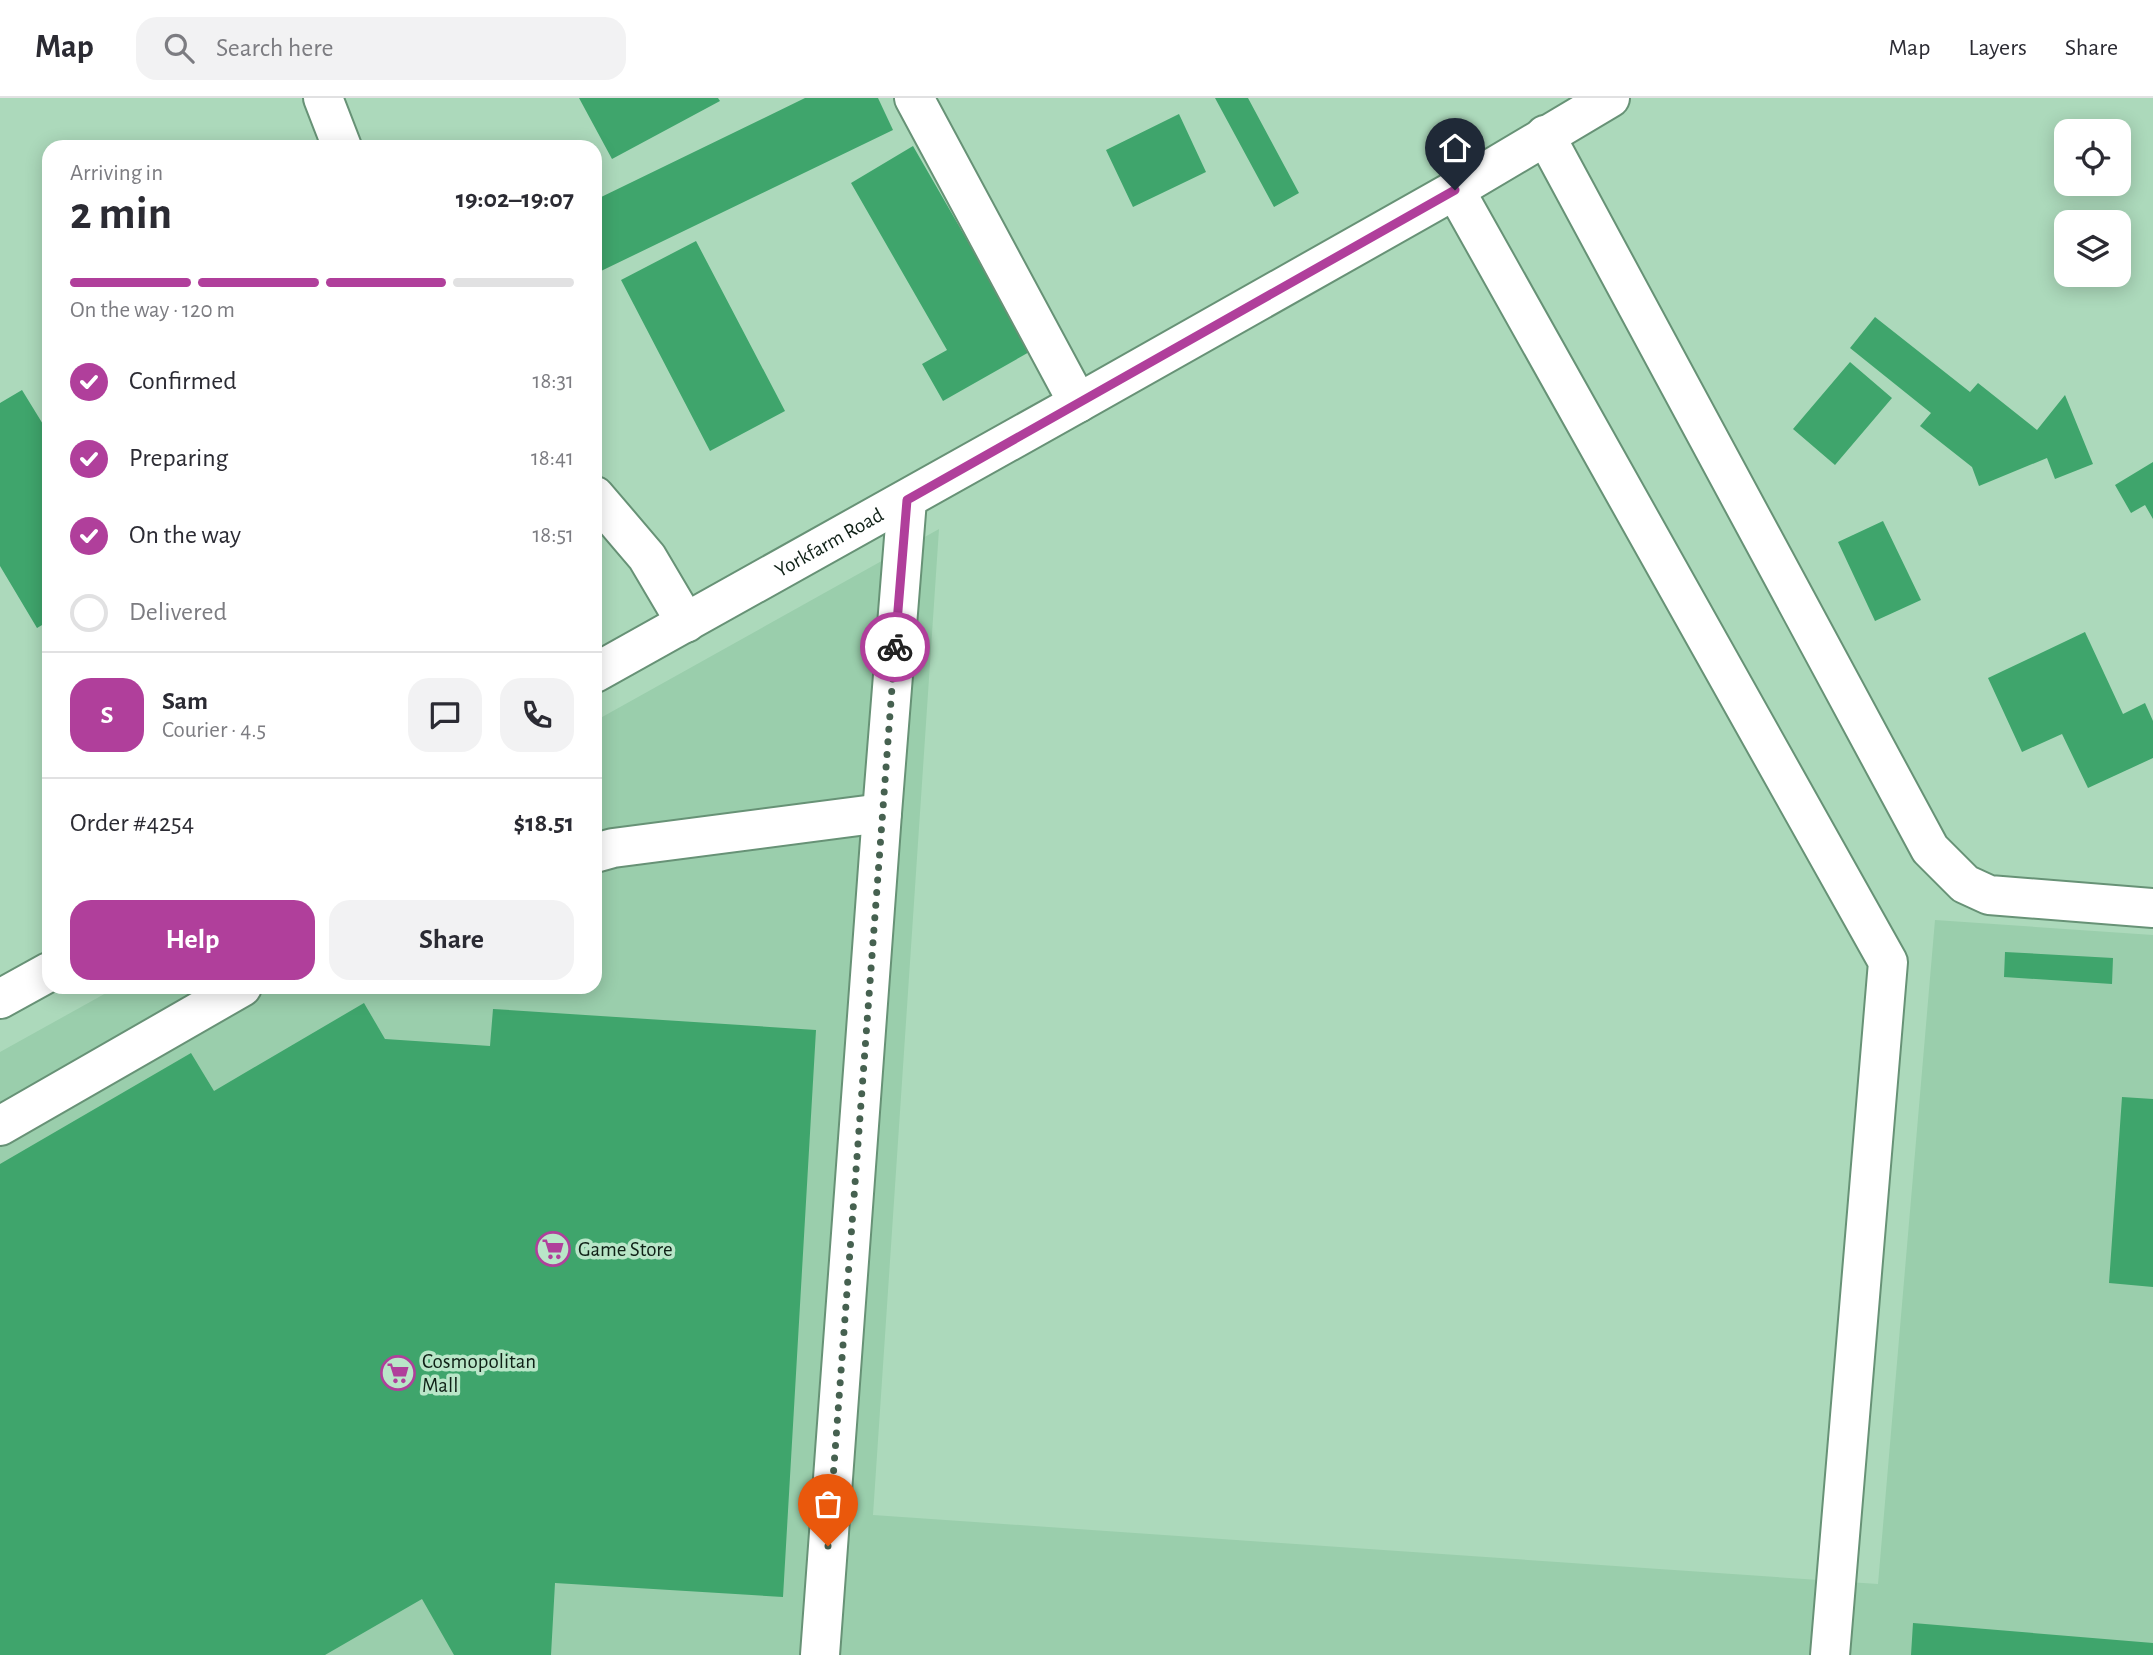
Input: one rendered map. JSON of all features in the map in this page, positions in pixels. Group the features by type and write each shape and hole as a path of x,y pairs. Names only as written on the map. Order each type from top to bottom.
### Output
{"street":[{"path":"323,98 339,140"},
{"path":"914,98 1078,403"},
{"name":"Yorkfarm Road","path":"602,669 1455,190 1609,98"},
{"path":"1545,135 1930,849 1965,884 1989,895 2153,908"},
{"path":"1455,190 1888,962 1830,1655"},
{"path":"820,1655 907,500"},
{"path":"602,504 647,557 686,623"},
{"path":"602,851 882,813"},
{"path":"1,997 42,976"},
{"path":"0,1126 230,994"}],"shaded area":[{"path":"939,529 873,1515 1878,1584 1935,920 2153,935 2153,1655 0,1655 0,1052 104,994 602,994 602,717"}],"building":[{"path":"579,98 718,98 720,101 612,159"},
{"path":"805,98 878,98 893,130 602,271 602,197"},
{"path":"1215,98 1248,98 1299,193 1274,207"},
{"path":"1179,114 1206,172 1133,207 1106,150"},
{"path":"913,146 1031,351 943,401 922,364 947,350 851,183"},
{"path":"696,241 785,411 710,451 621,280"},
{"path":"1875,317 1970,392 1978,383 2037,430 2065,395 2093,464 2055,479 2047,458 1979,486 1972,467 1920,426 1931,413 1850,348"},
{"path":"1850,362 1892,398 1835,465 1793,429"},
{"path":"22,390 42,423 42,625 37,628 0,566 0,403"},
{"path":"2153,462 2153,519 2145,505 2131,513 2115,485"},
{"path":"1883,521 1921,600 1875,621 1838,542"},
{"path":"2085,632 2123,714 2145,703 2153,721 2153,758 2088,788 2062,734 2022,752 1988,678"},
{"path":"2005,952 2113,958 2112,984 2004,977"},
{"name":"Cosmopolitan Mall","path":"364,1003 385,1039 490,1046 493,1009 816,1030 783,1597 555,1583 551,1655 454,1655 422,1599 325,1655 0,1655 0,1164 191,1053 214,1091"},
{"path":"2122,1097 2153,1099 2153,1287 2109,1283"},
{"path":"1913,1623 2153,1643 2153,1655 1911,1655"}],"way so far":[{"path":"828,1546 895,647"}],"place":[{"name":"Game Store","path":"553,1249"},
{"name":"Cosmopolitan Mall","path":"398,1373"}],"route":[{"path":"895,647 907,500 1455,190"}]}
